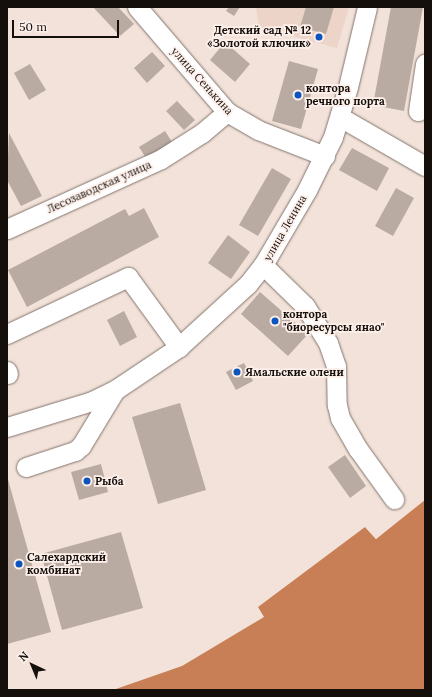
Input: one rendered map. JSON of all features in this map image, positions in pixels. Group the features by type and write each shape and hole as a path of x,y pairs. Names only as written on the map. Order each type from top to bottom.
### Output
{"street":[{"name":"улица Сенькина","path":"137,7 227,112 258,130 325,156"},
{"name":"улица Ленина","path":"7,427 92,401 115,390 179,347 224,307 263,265 325,156 340,117 367,7"},
{"path":"418,112 425,64"},
{"name":"Лесозаводская улица","path":"7,229 161,159 202,133 227,112"},
{"path":"340,117 425,166"},
{"path":"263,265 305,306 328,343 336,366 336,405 340,418 358,449 394,499"},
{"path":"7,334 128,277 179,347"},
{"path":"26,467 75,451 81,446 115,390"}],"shaded area":[{"name":"Детский сад № 12 «Золотой ключик»","path":"256,7 349,7 337,48 259,27"},
{"path":"425,500 425,690 113,690 182,666 264,617 258,607 365,527 376,539"}],"pier":[{"path":"425,498 376,539 365,527 376,536"}],"building":[{"path":"93,7 118,7 134,24 120,36"},
{"path":"229,7 240,7 234,16 226,11"},
{"path":"306,7 334,7 326,34 300,27"},
{"path":"391,7 423,7 404,111 373,105"},
{"path":"225,42 250,64 235,82 210,60"},
{"path":"152,52 165,66 147,83 134,68"},
{"path":"289,61 318,69 301,129 272,121"},
{"path":"30,64 46,90 29,100 14,73"},
{"path":"177,101 195,120 184,130 166,111"},
{"path":"165,131 172,142 146,158 139,147"},
{"path":"9,133 42,196 21,206 7,180"},
{"path":"352,148 389,168 377,191 339,170"},
{"path":"272,168 291,179 258,236 239,225"},
{"path":"396,188 414,198 393,236 375,226"},
{"path":"144,208 159,237 27,307 8,270 125,209 129,216"},
{"path":"228,235 250,252 231,279 208,263"},
{"path":"260,292 308,334 288,356 241,314"},
{"path":"124,311 137,337 120,346 107,320"},
{"path":"244,363 253,381 236,390 226,372"},
{"path":"180,403 206,490 158,504 132,417"},
{"path":"345,455 366,486 350,498 328,467"},
{"path":"101,464 108,492 79,500 71,472"},
{"name":"Салехардский комбинат","path":"7,476 51,632 7,644"},
{"path":"121,532 143,608 62,630 41,554"}],"place":[{"name":"Детский сад № 12 «Золотой ключик»","path":"319,37"},
{"name":"контора речного порта","path":"298,95"},
{"name":"контора \"биоресурсы янао\"","path":"275,321"},
{"name":"Ямальские олени","path":"237,372"},
{"name":"Рыба","path":"87,481"},
{"name":"Салехардский комбинат","path":"19,564"}]}
